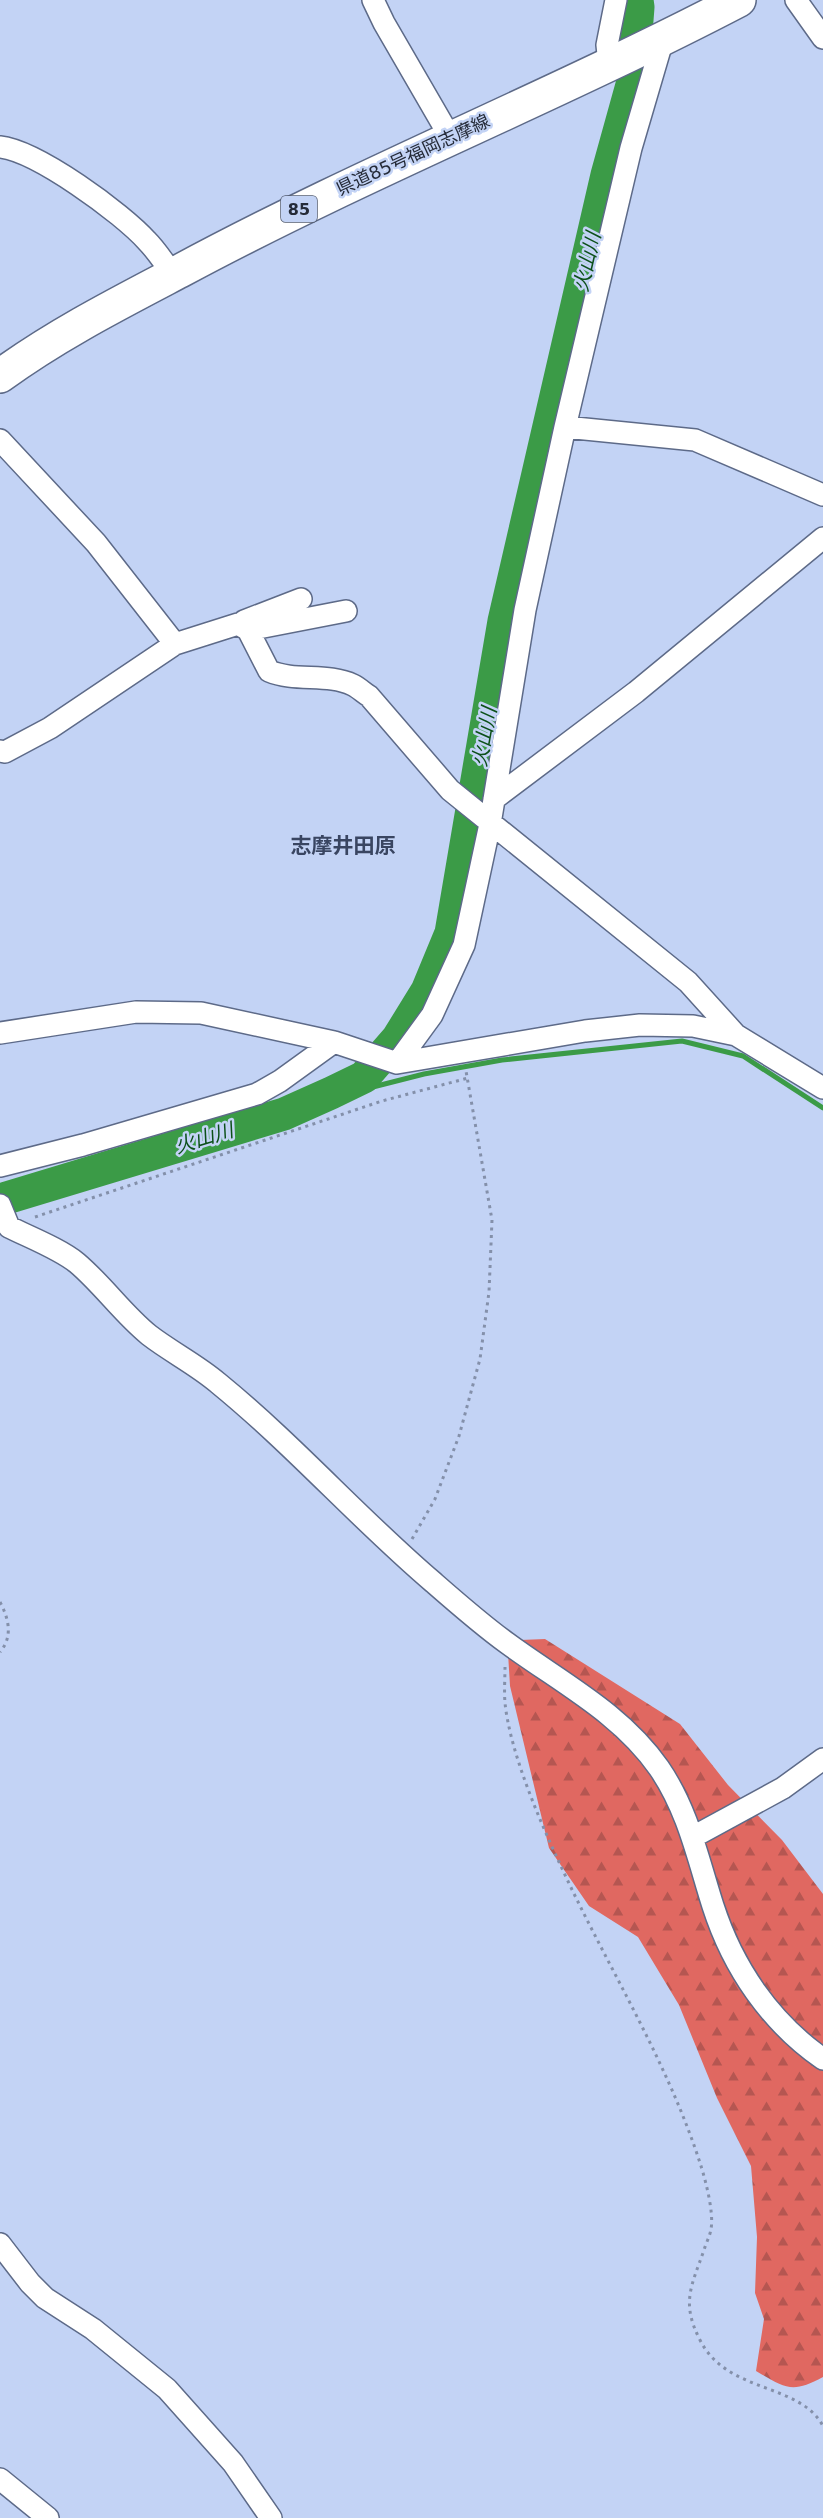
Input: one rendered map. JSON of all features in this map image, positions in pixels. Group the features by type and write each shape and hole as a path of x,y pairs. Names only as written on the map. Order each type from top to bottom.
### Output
{"main road":[{"name":"県道85号福岡志摩線","path":"2,369 256,230 663,39 739,0"}],"street":[{"path":"373,0 450,137"},
{"path":"609,64 607,45 616,0"},
{"path":"796,0 823,38"},
{"path":"397,1063 432,1015 464,945 490,824 525,610 565,427 631,148 663,39"},
{"path":"0,147 20,152 47,165 99,200 146,240 173,274"},
{"path":"565,427 695,440 823,495"},
{"path":"0,440 96,543 175,644"},
{"path":"494,799 636,692 823,538"},
{"path":"243,627 301,599"},
{"path":"0,751 5,752 50,728 175,644 243,627 346,611"},
{"path":"243,627 269,671 280,676 336,681 353,685 369,696 450,790 688,982 736,1035 823,1089"},
{"path":"0,1033 136,1012 201,1013 334,1041 397,1063 585,1031 640,1025 693,1026 736,1035"},
{"path":"0,1167 257,1094 280,1082 334,1041"},
{"path":"4,1217 75,1261 148,1334 217,1382 403,1555 506,1642 611,1716 640,1743 660,1768 678,1800 693,1837 714,1909 745,1976 773,2016 798,2041 823,2059"},
{"path":"693,1837 783,1788 823,1759"},
{"path":"0,2244 45,2298 93,2329 167,2390 233,2463 271,2518"},
{"path":"0,2479 48,2518"}],"path":[{"path":"4,1217 382,1101 468,1078 492,1220 489,1292 480,1359 459,1436 435,1499 403,1555"},
{"path":"0,1602 8,1618 7,1644 0,1652"},
{"path":"506,1642 505,1702 509,1729 539,1819 576,1900 647,2037 679,2109 701,2167 709,2199 712,2228 688,2298 690,2321 711,2358 728,2372 809,2409 823,2427"}],"green space":[{"path":"545,1639 680,1724 728,1785 782,1840 823,1894 823,2377 804,2386 782,2385 756,2371 764,2319 755,2293 757,2237 751,2166 717,2098 679,2005 638,1937 589,1906 549,1848 510,1686 508,1653 520,1640"}],"waterway":[{"name":"火山川","path":"0,1200 284,1114 364,1077 398,1038 427,991 451,933 504,621 607,175 632,85 637,0"},
{"path":"331,1093 365,1089 424,1074 502,1060 682,1041 743,1056 823,1108"}],"district":[{"name":"志摩井田原","path":"343,846"}]}
